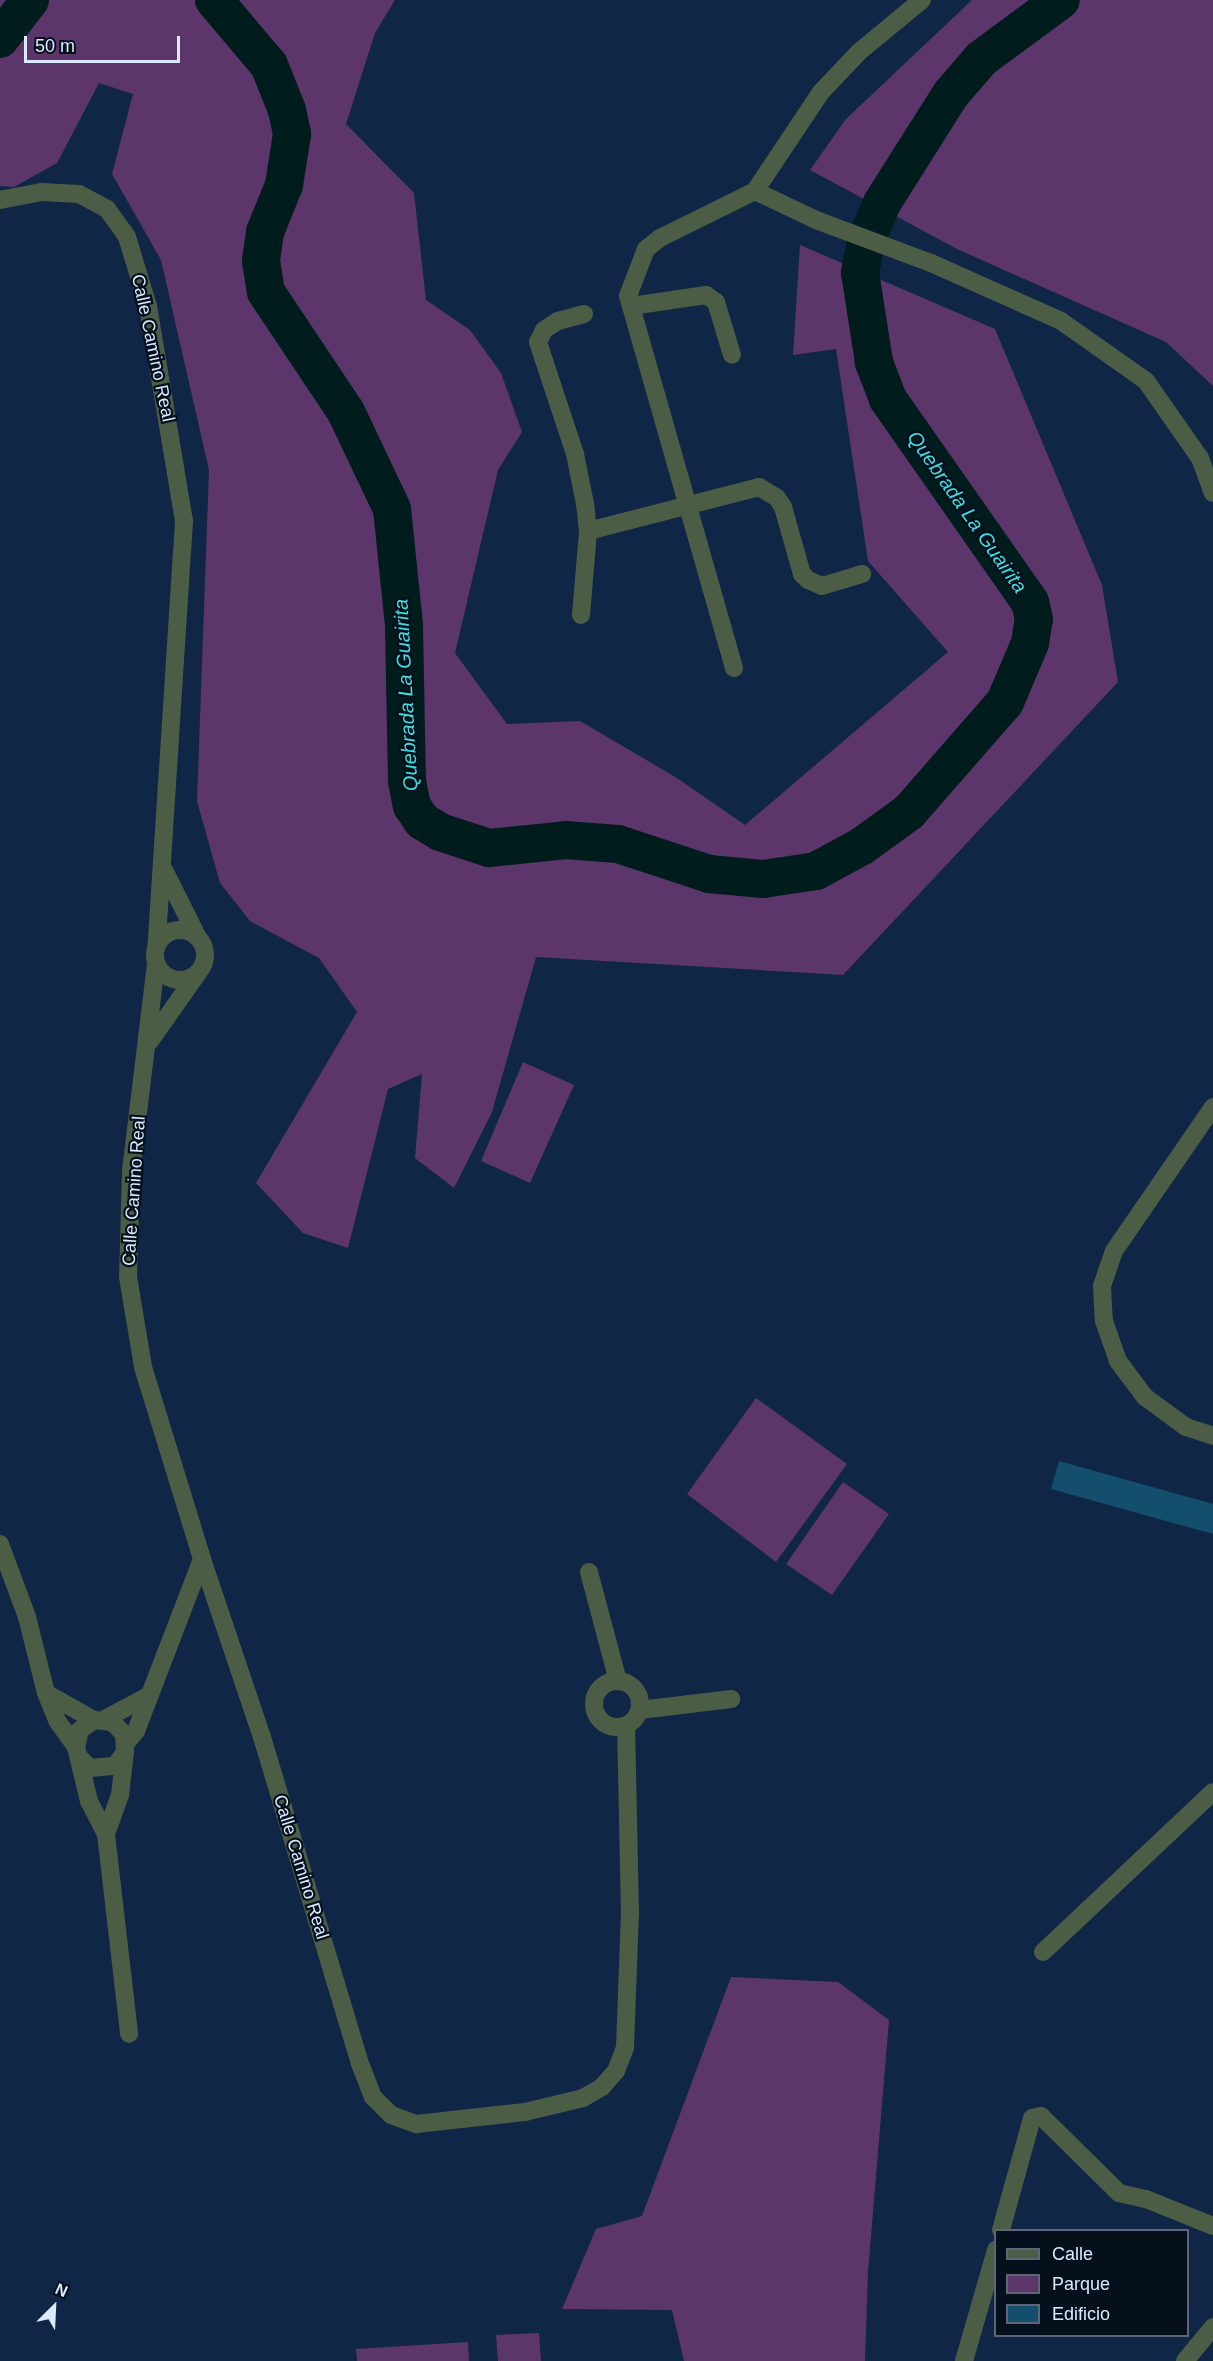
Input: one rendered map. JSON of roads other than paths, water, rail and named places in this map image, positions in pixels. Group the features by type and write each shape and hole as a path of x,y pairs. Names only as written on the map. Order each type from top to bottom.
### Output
{"street":[{"path":"734,668 631,306 631,281 646,249 660,238 755,190 821,92 859,52 922,0"},
{"path":"755,190 816,220 931,263 1062,321 1146,381 1200,458 1213,493"},
{"name":"Calle Camino Real","path":"0,200 42,192 78,195 107,209 127,237 148,306 176,461 184,521 158,943 149,1043 131,1171 128,1277 143,1367 202,1559 262,1737 361,2066 374,2097 391,2115 416,2124 525,2112 583,2098 602,2087 616,2071 625,2048 629,1936 626,1726"},
{"path":"631,306 706,295 716,302 732,355"},
{"path":"580,615 588,531 581,477 538,342 544,330 558,321 584,314"},
{"path":"588,531 754,487 765,489 783,507 802,574 808,580 822,586 862,574"},
{"path":"156,964 171,979 183,980 201,969 204,948 163,868"},
{"path":"158,943 177,930 198,938"},
{"name":"Calle Camino Real","path":"149,1043 201,969"},
{"path":"1213,1107 1114,1251 1102,1286 1104,1321 1118,1361 1145,1397 1186,1427 1213,1436"},
{"path":"0,1544 27,1617 46,1693 58,1722 90,1768 107,1770 116,1766 136,1731 202,1559"},
{"path":"589,1572 618,1681"},
{"path":"640,1710 633,1687 618,1681 602,1686 594,1708 609,1727 626,1726 640,1710 731,1699"},
{"path":"46,1693 99,1720 119,1727 126,1747 120,1795 106,1834"},
{"path":"129,2034 106,1834 89,1801 77,1751 80,1730 150,1695"},
{"path":"1043,1952 1213,1792"},
{"path":"89,1801 120,1795"},
{"path":"1001,2229 1032,2118 1041,2116 1119,2193 1146,2199 1213,2226"},
{"path":"964,2361 994,2257"},
{"path":"1185,2361 1213,2327"}],"waterway":[{"name":"Quebrada La Guairita","path":"0,39 30,0"},
{"name":"Quebrada La Guairita","path":"214,0 269,65 287,110 292,134 284,185 265,232 261,261 266,292 346,412 392,509 404,626 407,781 412,806 422,821 440,832 489,848 566,840 618,844 709,874 763,879 816,871 862,846 909,812 1005,702 1030,643 1034,619 1030,602 888,399 874,362 860,273 866,241 882,203 951,94 981,59 1061,0"}]}
